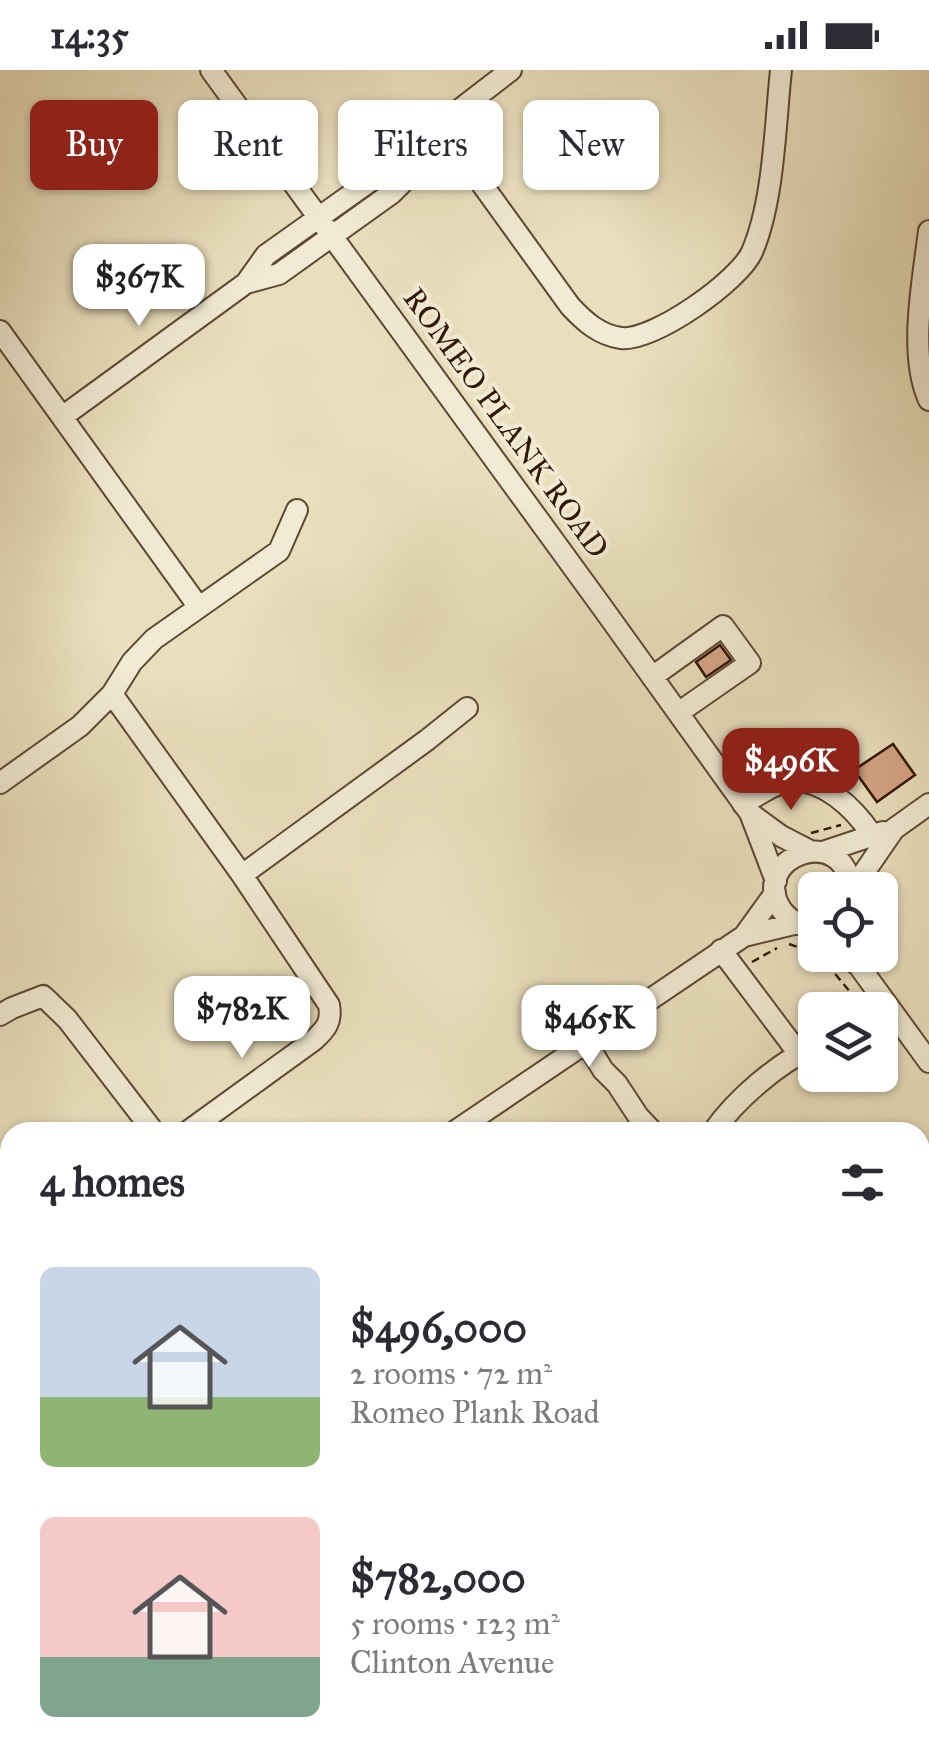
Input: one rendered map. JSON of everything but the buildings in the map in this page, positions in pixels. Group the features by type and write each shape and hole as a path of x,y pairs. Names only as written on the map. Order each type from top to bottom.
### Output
{"street":[{"name":"ROMEO PLANK ROAD","path":"211,70 746,809 785,914 798,921"},
{"path":"472,100 511,70"},
{"path":"486,190 586,324 625,338 661,328 732,278 750,256 760,230 770,179 780,70"},
{"path":"62,417 246,282 266,256 359,190"},
{"path":"246,282 279,274 395,190"},
{"path":"929,232 920,339 921,368 929,400"},
{"path":"0,331 198,606"},
{"path":"0,783 80,726 112,694 132,662 154,638 279,550 297,510"},
{"path":"652,677 723,626 750,663 678,713"},
{"path":"112,694 242,874 329,1004 331,1017 326,1029 201,1122"},
{"path":"242,874 468,708"},
{"path":"746,809 784,782 802,781 843,802 860,816 872,835"},
{"path":"864,872 894,829 929,804"},
{"name":"ROMEO PLANK ROAD","path":"746,809 782,836 814,845"},
{"path":"744,936 788,860 814,845 894,829"},
{"path":"814,845 835,857 847,872"},
{"path":"469,1122 744,936 798,929"},
{"path":"722,950 798,1040"},
{"path":"854,972 870,992"},
{"path":"0,1016 43,996 67,1019 146,1122"},
{"path":"898,1025 929,1062"},
{"path":"586,1042 644,1122"},
{"path":"720,1122 728,1109 798,1057"}],"path":[{"path":"814,845 841,824 844,830"},
{"path":"737,970 777,948 774,942"},
{"path":"789,944 798,947"}]}
